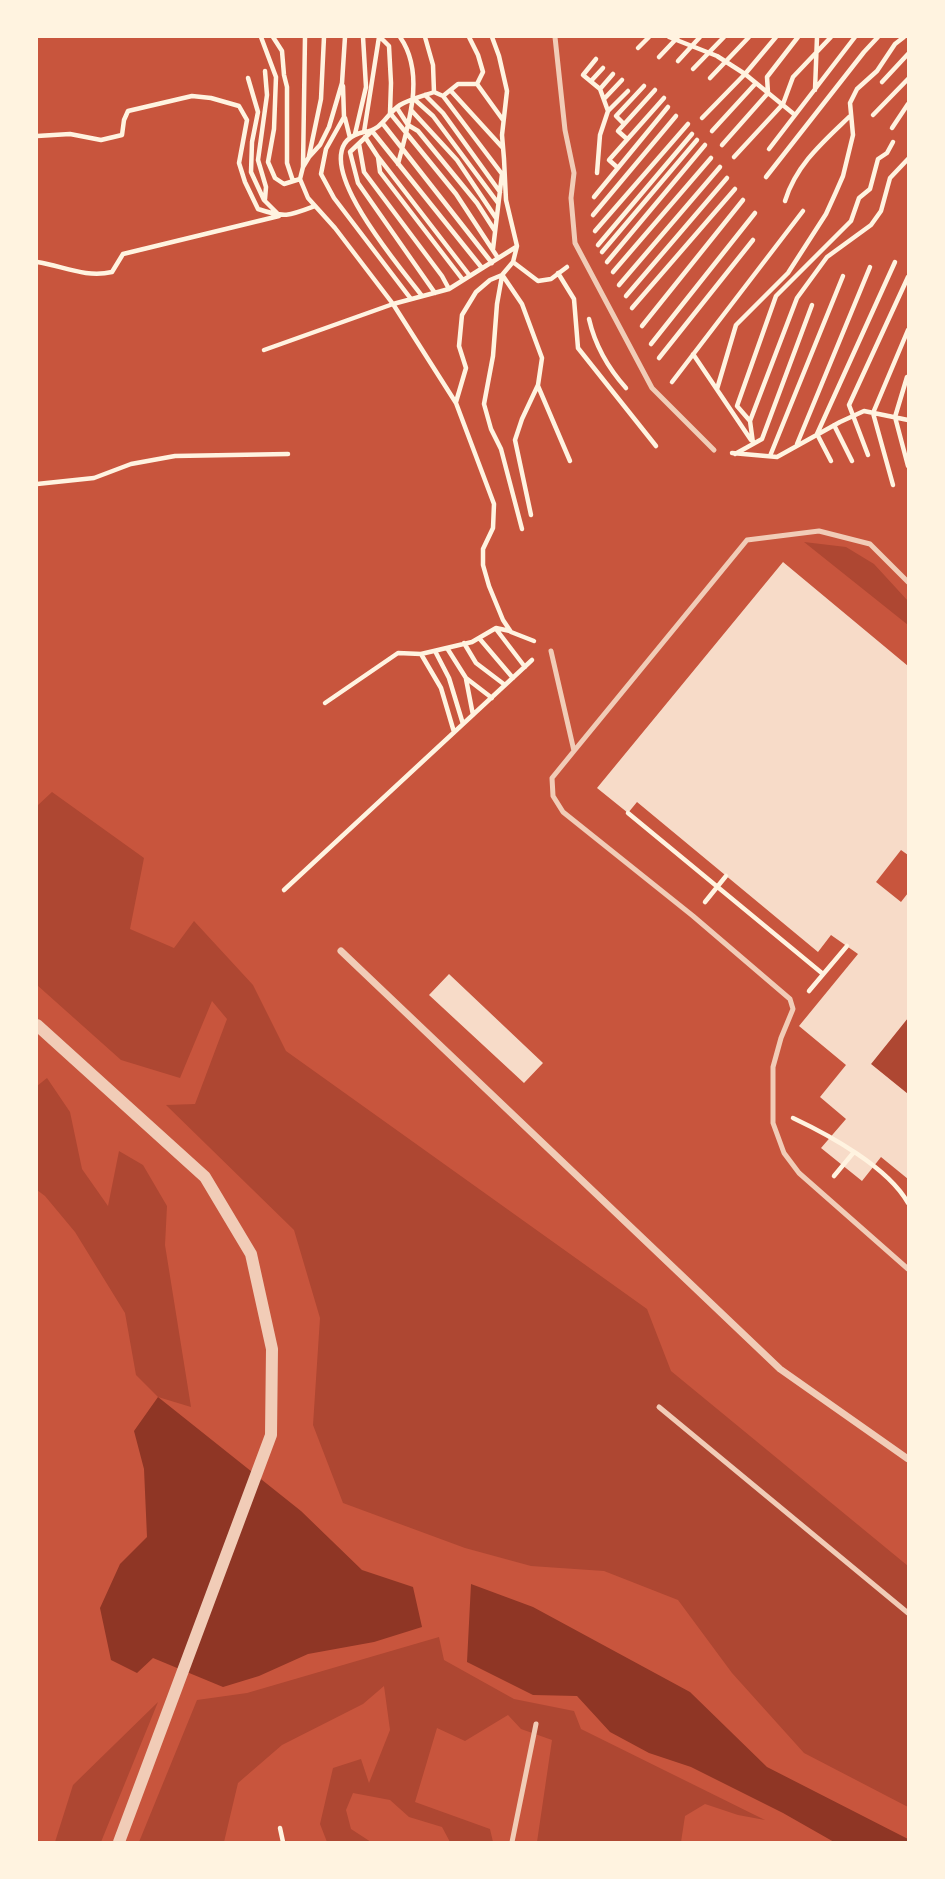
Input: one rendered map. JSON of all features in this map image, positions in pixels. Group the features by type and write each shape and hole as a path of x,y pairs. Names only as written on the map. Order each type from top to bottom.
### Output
{"street":[{"path":"341,951 780,1369 908,1459"},
{"path":"37,1025 205,1177 251,1254 272,1349 271,1434 119,1842"}],"lane":[{"path":"555,37 565,130 574,173 571,198 578,250 652,388 714,450"},
{"path":"908,582 870,544 832,534 819,531 747,540 552,778 553,796 563,812 694,916 790,999 793,1010 773,1067 773,1123 785,1153 799,1173 908,1269"},
{"path":"548,649 574,751"},
{"path":"659,1407 908,1614"},
{"path":"512,1842 536,1724"}],"path":[{"path":"261,37 276,78 274,129 268,162 275,178 284,184 300,179"},
{"path":"273,37 282,51 287,87 287,163 293,181"},
{"path":"305,37 303,167 300,179 308,198 393,304 456,403 494,504 494,528 483,549 484,565 494,602 511,632"},
{"path":"309,157 321,99 324,37"},
{"path":"345,37 342,83 344,117 352,136"},
{"path":"363,37 366,87 352,136 340,151 344,180 351,196 422,296"},
{"path":"380,37 389,46 390,113 456,194 498,258"},
{"path":"380,37 365,135 378,157 470,276"},
{"path":"398,164 414,99 410,61 400,37"},
{"path":"425,37 433,65 433,92"},
{"path":"469,37 483,72 477,84"},
{"path":"492,37 507,91 502,174 492,250"},
{"path":"638,48 649,37"},
{"path":"669,37 677,38 725,61 795,115"},
{"path":"678,61 700,37"},
{"path":"693,69 724,37"},
{"path":"709,78 749,37"},
{"path":"702,118 776,37"},
{"path":"722,145 768,93 767,77 798,37"},
{"path":"814,91 817,37"},
{"path":"734,157 783,104 793,77 831,37"},
{"path":"769,149 855,37"},
{"path":"766,177 878,37"},
{"path":"717,389 736,325 788,273 826,214 843,176 853,135 850,103 857,89 877,71 895,44 904,37"},
{"path":"659,57 677,38"},
{"path":"882,82 908,54"},
{"path":"596,60 583,75 600,89 608,111"},
{"path":"591,81 603,68"},
{"path":"264,200 266,187 258,160 267,95 265,71"},
{"path":"600,89 613,75"},
{"path":"248,78 258,112 252,142 251,172 264,200 280,216"},
{"path":"873,115 908,79"},
{"path":"604,100 622,80"},
{"path":"303,167 320,145 329,127 342,83"},
{"path":"712,131 756,83"},
{"path":"443,96 458,84 477,84"},
{"path":"477,84 504,121"},
{"path":"624,124 616,116 644,86"},
{"path":"627,139 618,131 655,90"},
{"path":"451,91 503,149"},
{"path":"571,198 597,173 600,135 608,111 628,91"},
{"path":"435,293 358,183 350,152 365,135 383,124 390,113 433,92 443,96 502,174"},
{"path":"425,95 443,113 500,192"},
{"path":"37,136 70,134 101,140 122,135 128,111 192,96 239,106 247,120 239,163 245,183 258,209 280,216"},
{"path":"618,168 609,160 664,98"},
{"path":"414,99 433,116 498,203"},
{"path":"892,128 908,104"},
{"path":"573,222 668,107"},
{"path":"397,108 408,125 418,131 477,203 495,231"},
{"path":"411,110 457,160 496,218"},
{"path":"513,262 537,281 551,279 569,265 575,240 676,116"},
{"path":"785,201 810,154 850,116"},
{"path":"344,117 326,149 321,174 334,198 411,299"},
{"path":"383,124 492,263"},
{"path":"578,250 688,124"},
{"path":"372,131 482,268"},
{"path":"584,262 692,134"},
{"path":"352,136 365,135"},
{"path":"588,269 697,140"},
{"path":"750,421 737,406 776,296 851,221 859,198 870,189 878,159 887,153 893,142"},
{"path":"358,144 364,172 449,289"},
{"path":"593,279 705,145"},
{"path":"378,157 380,172 463,280"},
{"path":"599,289 711,158"},
{"path":"456,403 466,368 459,346 463,316 476,292 490,280 502,275 513,262 517,247 506,200 503,159"},
{"path":"753,443 750,421 797,298 827,257 871,225 881,211 890,178 908,159"},
{"path":"605,301 720,167"},
{"path":"611,312 727,178"},
{"path":"618,325 735,189"},
{"path":"628,343 743,200"},
{"path":"37,262 99,275 112,272 123,254 294,214 315,206"},
{"path":"661,396 803,211"},
{"path":"637,361 755,213"},
{"path":"646,375 754,240"},
{"path":"264,350 393,304 449,289 517,247"},
{"path":"817,434 895,262"},
{"path":"796,446 870,267"},
{"path":"558,273 574,299 578,348 656,446"},
{"path":"502,275 522,304 542,358 538,385 515,440 531,515"},
{"path":"502,275 493,356 484,404 491,429 501,449 522,529"},
{"path":"770,456 844,276"},
{"path":"868,455 849,405 908,276"},
{"path":"735,454 762,439 812,305"},
{"path":"893,485 873,413 908,330"},
{"path":"693,354 753,443"},
{"path":"907,377 895,417 908,466"},
{"path":"538,385 570,461"},
{"path":"714,450 777,457 864,411 908,420"},
{"path":"834,425 852,461"},
{"path":"817,434 831,461"},
{"path":"37,484 94,478 131,464 175,456 288,454"},
{"path":"496,628 525,667"},
{"path":"284,890 505,685 548,649 496,628 479,638 447,648 421,654 398,653 326,703"},
{"path":"479,638 513,678"},
{"path":"464,643 476,663 505,685"},
{"path":"447,648 466,678 492,698"},
{"path":"435,651 449,678 463,724"},
{"path":"421,654 441,688 454,732"},
{"path":"466,678 473,715"},
{"path":"628,813 823,974 847,946"},
{"path":"694,916 726,876"},
{"path":"773,1108 836,1139 903,1193 908,1203"},
{"path":"820,1192 853,1152"},
{"path":"280,1828 283,1842"}],"shaded area":[{"path":"804,542 846,547 874,564 908,601 908,625"},
{"path":"52,792 144,858 130,929 174,948 194,921 253,985 286,1051 647,1309 671,1371 908,1566 908,1807 804,1753 732,1673 678,1600 604,1571 531,1566 465,1548 343,1503 313,1425 320,1318 294,1230 166,1105 195,1104 227,1019 212,1001 180,1078 121,1060 37,985 37,806"},
{"path":"908,1018 908,1094 871,1064"},
{"path":"47,1078 70,1112 82,1169 108,1206 119,1151 143,1165 167,1206 165,1245 191,1407 158,1397 136,1375 125,1313 75,1232 37,1190 37,1086"},
{"path":"158,1397 301,1511 362,1570 413,1587 422,1627 374,1642 308,1654 259,1676 223,1687 153,1658 137,1673 111,1660 100,1608 120,1564 147,1537 144,1469 134,1431"},
{"path":"471,1584 533,1607 690,1692 767,1767 908,1839 908,1842 834,1842 691,1767 649,1753 610,1732 577,1696 533,1695 467,1662"},
{"path":"439,1637 444,1660 514,1699 574,1711 581,1729 765,1820 738,1815 705,1804 685,1816 681,1842 537,1842 552,1740 521,1729 508,1715 465,1741 437,1728 415,1802 490,1829 493,1842 450,1842 442,1827 409,1817 390,1800 353,1793 346,1810 351,1829 371,1842 327,1842 320,1824 333,1768 361,1759 369,1783 390,1730 384,1686 363,1704 282,1745 238,1783 224,1842 139,1842 197,1700 247,1693"},
{"path":"158,1702 101,1842 55,1842 73,1785"}],"building":[{"path":"783,562 908,666 908,855 901,850 876,882 901,902 908,893 908,1018 871,1064 908,1094 908,1179 881,1157 862,1181 821,1148 846,1119 820,1097 846,1065 799,1026 858,954 831,935 818,952 637,802 628,813 597,788"},
{"path":"449,974 543,1063 524,1083 429,995"}]}
